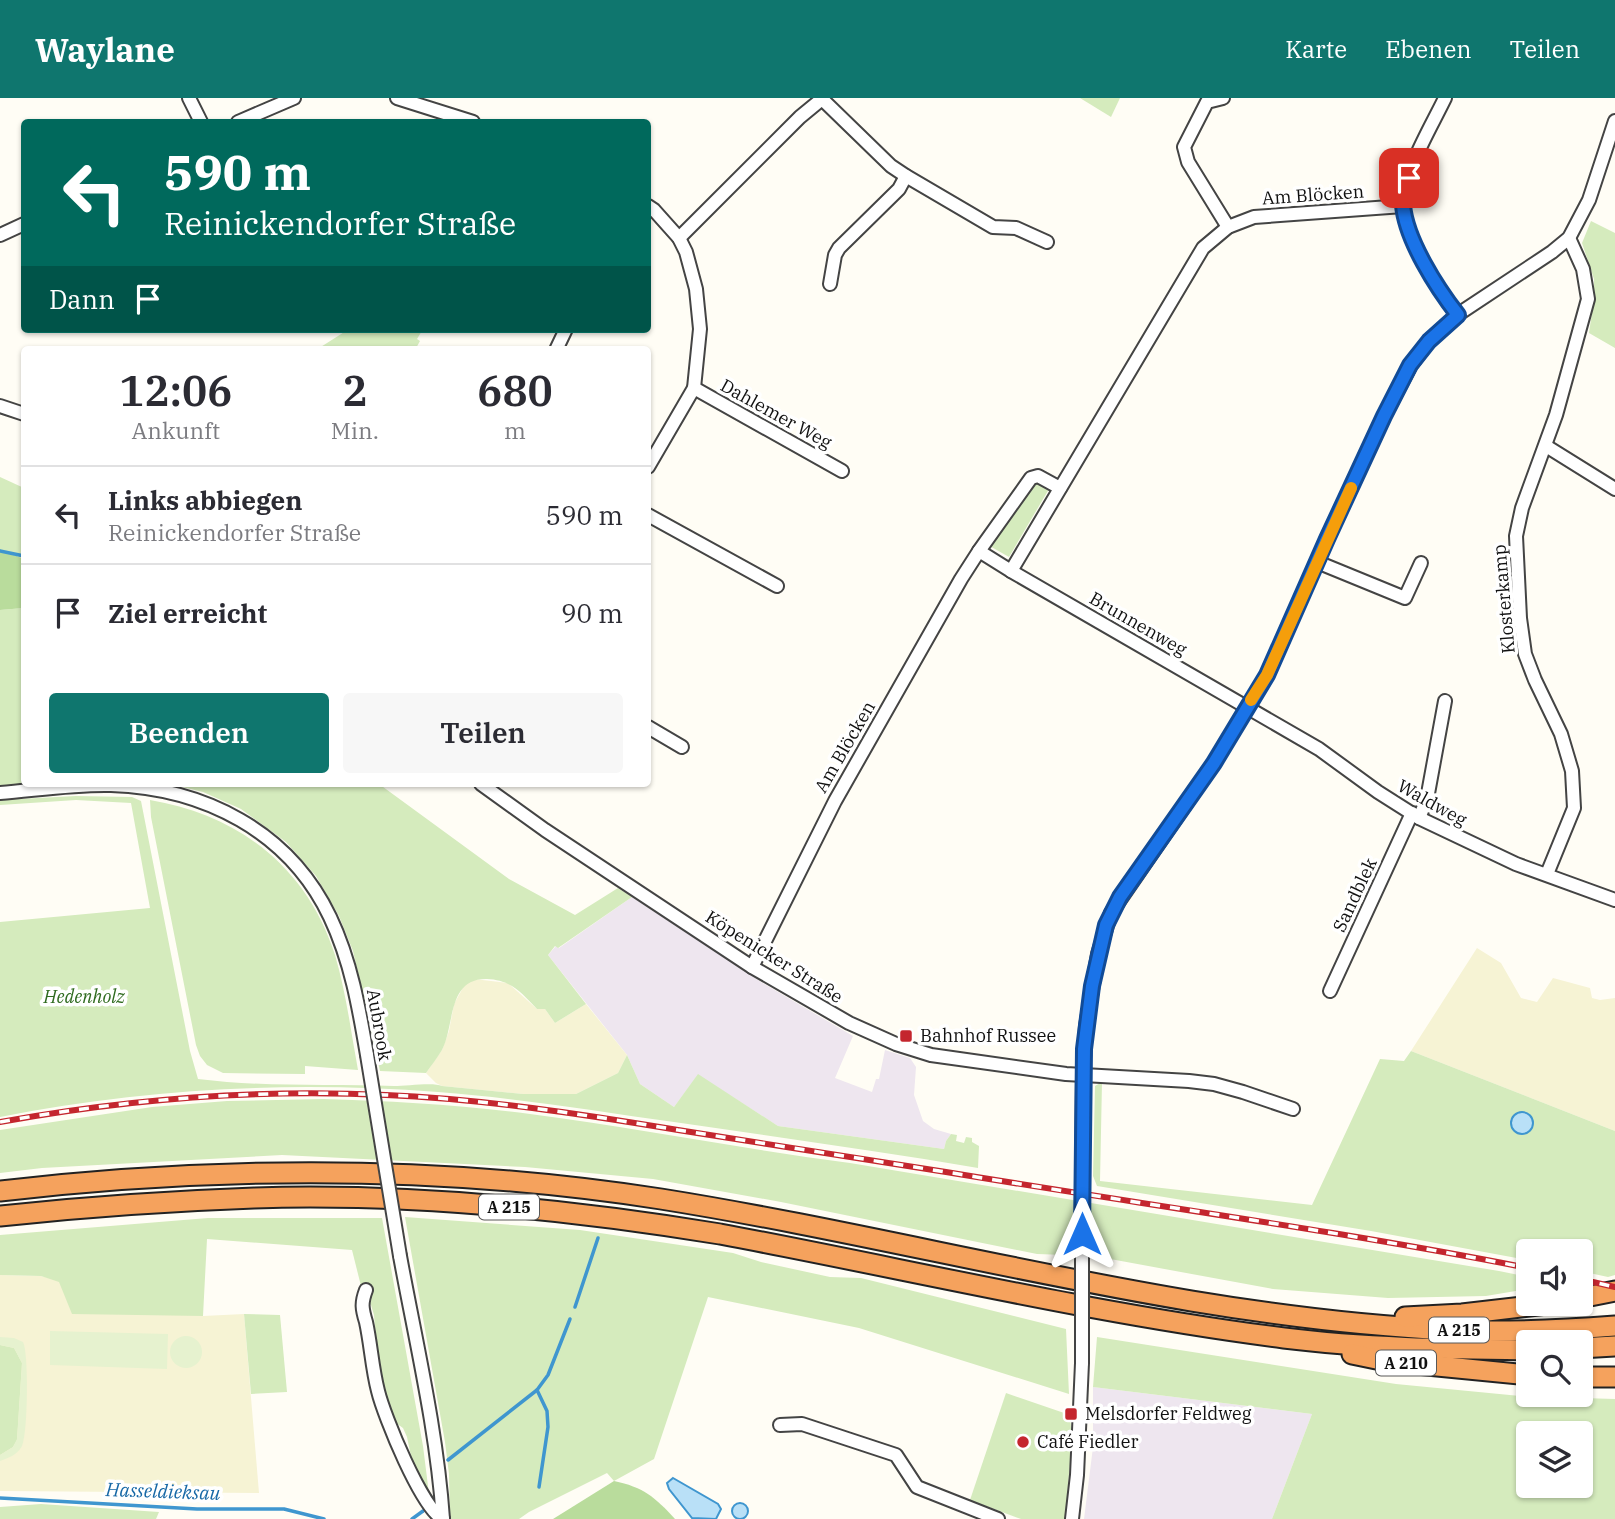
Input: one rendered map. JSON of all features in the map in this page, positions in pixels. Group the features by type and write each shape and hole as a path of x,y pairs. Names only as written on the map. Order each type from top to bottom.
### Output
{"highway":[{"name":"A 215","path":"0,1191 101,1181 250,1172 417,1175 534,1184 656,1199 777,1219 1126,1288 1303,1316 1456,1330 1615,1326"},
{"name":"A 215","path":"0,1216 254,1198 392,1200 514,1208 708,1232 1156,1320 1286,1338 1398,1347 1516,1350"},
{"path":"1593,1296 1615,1292"},
{"path":"1303,1316 1420,1316 1516,1308"},
{"name":"A 210","path":"1286,1338 1386,1361 1516,1374"},
{"path":"1593,1347 1615,1346"},
{"path":"1593,1377 1615,1377"}],"street":[{"path":"189,98 200,119"},
{"path":"246,119 294,98"},
{"path":"397,98 453,119"},
{"path":"680,238 822,98 891,166 906,176 993,227 1016,228 1047,242"},
{"path":"1223,98 1207,102 1184,147 1188,162 1228,227"},
{"path":"1445,98 1409,178 1403,206 1426,268 1458,315"},
{"path":"1072,1519 1077,1475 1082,1363 1083,1074 1092,986 1101,940 1111,913 1214,763 1267,675 1384,416 1410,365 1429,341 1458,315 1569,238 1589,200 1615,121"},
{"path":"830,284 835,255 839,248 899,189 906,176"},
{"name":"Am Blöcken","path":"1011,570 1194,260 1214,237 1240,221 1270,215 1403,206"},
{"path":"651,208 680,238 692,271 700,311 694,388 651,462"},
{"path":"0,235 21,225"},
{"name":"Klosterkamp","path":"1547,874 1574,808 1573,771 1561,734 1525,654 1520,618 1516,536 1522,508 1546,446 1588,299 1583,269 1569,238"},
{"name":"Dahlemer Weg","path":"694,388 842,471"},
{"path":"0,406 21,413"},
{"path":"1546,446 1615,489"},
{"name":"Am Blöcken","path":"752,967 835,801 979,551 1031,478 1038,476 1060,488"},
{"path":"651,517 777,586"},
{"path":"979,551 1011,570"},
{"path":"1317,562 1405,598 1421,563"},
{"name":"Brunnenweg","path":"1011,570 1246,708"},
{"name":"Sandblek","path":"1330,991 1432,774 1445,701"},
{"name":"Waldweg","path":"1246,708 1319,748 1378,792 1415,815 1485,850 1615,900"},
{"path":"651,729 682,747"},
{"name":"Aubrook","path":"0,793 81,787"},
{"name":"Aubrook","path":"133,787 175,794 222,809 264,834 299,868 317,892 331,918 353,979 441,1486 443,1519"},
{"name":"Köpenicker Straße","path":"485,787 545,830 752,967 849,1023 896,1044 926,1054 1053,1072 1213,1084 1243,1091 1293,1109"},
{"path":"366,1290 361,1301 362,1312 378,1392 418,1488 432,1510 443,1519"},
{"path":"780,1425 802,1424 896,1455 917,1487 998,1519"}],"shaded area":[{"path":"632,897 761,982 853,1036 835,1078 872,1092 876,1079 879,1079 885,1050 910,1058 916,1067 914,1095 923,1121 934,1129 951,1134 944,1149 778,1126 698,1075 674,1107 640,1084 627,1055 548,955 556,946 559,948"},
{"path":"1477,948 1501,963 1521,998 1537,1002 1553,978 1590,988 1592,998 1615,998 1615,1131 1411,1051"},
{"path":"474,979 508,983 537,1009 545,1009 555,1023 586,1004 627,1055 618,1073 576,1094 523,1094 442,1086 436,1083 426,1073 442,1050 454,1004 465,984"},
{"path":"0,1275 41,1276 203,1316 244,1314 259,1493 0,1491"},
{"path":"1093,1387 1312,1414 1272,1519 1084,1519 1093,1447"}],"green space":[{"path":"1080,98 1120,98 1111,117"},
{"path":"1591,221 1615,233 1615,348 1589,333 1594,279 1582,243"},
{"path":"343,333 421,333 417,346 322,346"},
{"path":"0,477 21,487 21,558 0,549"},
{"path":"1040,482 1049,489 1009,557 988,545 1033,484"},
{"path":"0,549 21,558 21,608 0,610"},
{"path":"21,608 21,785 0,787 0,610"},
{"path":"182,787 383,787 509,879 575,915 618,888 632,897 558,948 555,946 548,955 586,1004 555,1023 545,1009 537,1009 509,984 487,979 474,981 465,986 459,994 442,1050 426,1073 380,1071 353,951 339,916 316,876 286,842 241,809 203,792"},
{"name":"Hedenholz","path":"76,796 132,797 141,801 190,1051 198,1079 271,1084 433,1084 523,1094 576,1094 618,1073 627,1055 640,1084 674,1107 698,1074 778,1126 944,1149 951,1134 957,1135 956,1141 964,1143 966,1137 972,1138 972,1142 979,1146 978,1168 556,1105 383,1089 273,1087 163,1093 0,1117 0,922 150,908 131,803 76,800 0,805 0,800"},
{"path":"150,800 213,818 240,832 288,871 323,924 335,955 358,1070 305,1066 305,1074 223,1073 207,1065 200,1056 151,817"},
{"path":"1411,1051 1615,1131 1615,1275 1608,1277 1593,1274 1593,1239 1516,1239 1516,1258 1097,1186 1093,1176 1095,1086 1102,1082 1100,1181 1312,1205 1380,1059 1404,1061","holes":["1519,1112 1530,1115 1533,1126 1513,1131 1510,1120"]},
{"path":"323,1099 427,1104 570,1120 850,1163 1499,1271 1516,1275 1516,1291 1486,1296 1388,1298 1273,1289 1094,1256 1037,1254 653,1179 525,1167 282,1155 42,1168 0,1173 0,1130 152,1107 227,1101"},
{"path":"405,1217 580,1230 733,1253 830,1277 861,1278 1066,1329 1069,1394 859,1328 708,1297 654,1459 614,1481 607,1473 519,1519 450,1519 445,1442"},
{"path":"208,1218 382,1218 423,1446 430,1502 412,1461 407,1437 403,1428 396,1423 384,1394 374,1315 363,1294 352,1250 207,1239 203,1316 72,1314 59,1282 41,1276 0,1275 0,1235"},
{"path":"244,1314 280,1315 287,1392 251,1394"},
{"path":"50,1331 168,1334 167,1369 50,1365"},
{"path":"186,1336 197,1341 202,1352 197,1363 186,1368 175,1363 170,1352 175,1341"},
{"path":"0,1337 23,1342 27,1394 26,1427 22,1446 13,1455 0,1461 0,1455 13,1447 17,1439 22,1363 14,1348 0,1345"},
{"path":"1097,1337 1396,1384 1516,1396 1516,1407 1593,1407 1593,1398 1615,1399 1615,1519 1272,1519 1312,1414 1093,1387"},
{"path":"0,1345 14,1348 22,1363 17,1440 13,1447 0,1455"},
{"path":"1006,1393 1070,1415 1072,1442 1065,1519 1021,1519 970,1500"},
{"path":"614,1481 633,1486 648,1494 675,1519 553,1519"},
{"path":"41,1504 159,1512 156,1519 0,1519 0,1507"}],"water":[{"path":"1518,1112 1526,1112 1533,1119 1533,1127 1526,1134 1518,1134 1511,1127 1511,1119"},
{"path":"673,1478 718,1504 721,1509 716,1519 692,1518 669,1489 667,1483"},
{"path":"740,1503 746,1505 746,1517 740,1519 734,1517 732,1511 734,1505"}],"waterway":[{"path":"0,551 21,555"},
{"path":"575,1307 598,1238"},
{"path":"539,1487 548,1427 547,1411 537,1390 548,1375 570,1319"},
{"name":"Hasseldieksau","path":"448,1460 537,1390"},
{"name":"Hasseldieksau","path":"0,1498 197,1509 284,1509 324,1519"},
{"name":"Hasseldieksau","path":"412,1519 423,1511"}],"railway":[{"path":"0,1122 96,1107 241,1095 338,1093 459,1100 605,1118 1383,1241 1516,1266"},
{"path":"1593,1282 1615,1287"}],"slow traffic":[{"path":"1251,700 1267,675 1351,488"}],"place":[{"name":"Bahnhof Russee","path":"906,1036"},
{"name":"Melsdorfer Feldweg","path":"1071,1414"},
{"name":"Café Fiedler","path":"1023,1442"}],"route":[{"path":"1082,1234 1084,1049 1092,986 1106,925 1120,897 1214,763 1267,675 1327,539 1410,365 1429,341 1458,315 1426,268 1411,233 1403,206 1409,178"}]}
